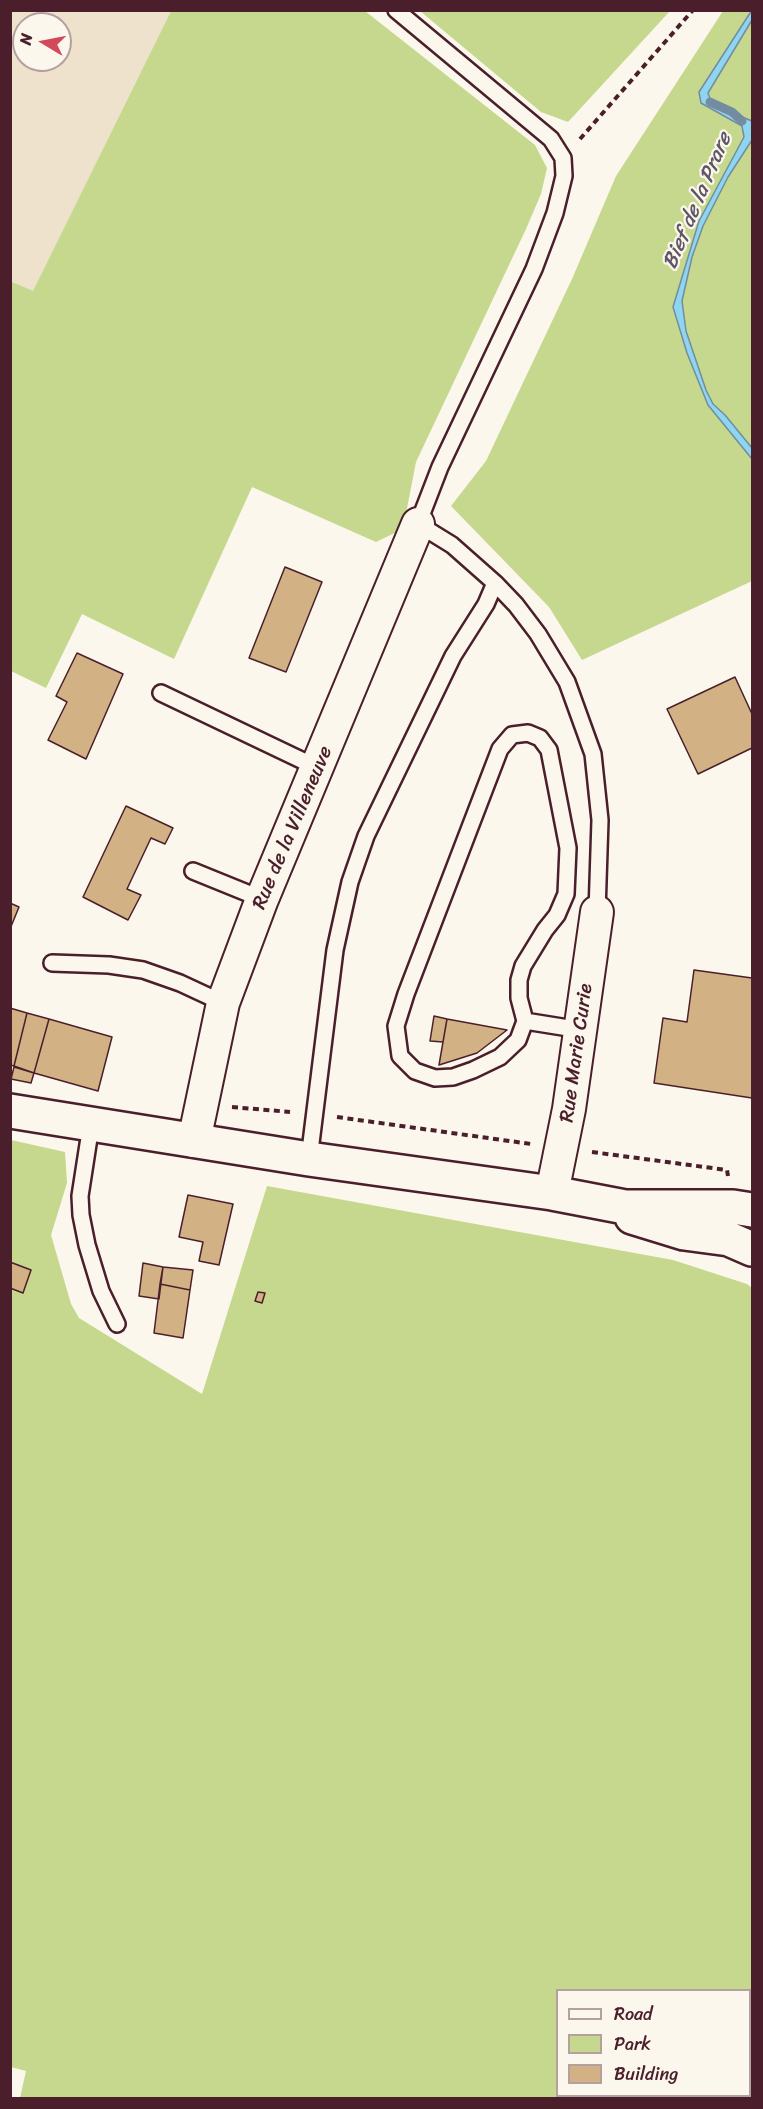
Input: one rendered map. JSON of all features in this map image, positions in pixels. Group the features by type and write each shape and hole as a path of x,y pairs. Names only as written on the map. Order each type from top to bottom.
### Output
{"main road":[{"path":"10,1111 309,1159 552,1193 625,1207 743,1208"},
{"path":"552,1193 684,1233 729,1239 753,1248"}],"street":[{"name":"Rue de la Villeneuve","path":"194,1141 223,1003 262,899 418,524"},
{"name":"Rue Marie Curie","path":"552,1193 562,1148 581,1030 597,912"}],"lane":[{"path":"396,10 551,139 563,158 564,176 555,213 534,270 440,467 418,524 453,545 516,605 538,633 567,682 593,754 600,820 597,912"},
{"path":"309,1159 335,950 350,882 366,836 453,656 486,604 495,583"},
{"path":"161,693 318,768"},
{"path":"528,733 540,738 549,750 568,848 566,894 557,915 523,966 519,980 519,998 525,1021 518,1040 500,1057 453,1077 435,1078 415,1071 400,1056 396,1026 410,983 500,749 512,735 528,733"},
{"path":"193,871 262,899"},
{"path":"52,963 109,965 142,970 180,983 223,1003"},
{"path":"525,1021 581,1030"},
{"path":"91,1125 80,1196 81,1215 87,1245 101,1291 117,1324"}],"path":[{"path":"563,158 693,10"},
{"path":"201,1104 316,1114 727,1170 743,1208"}],"shaded area":[{"path":"11,11 171,11 33,292 11,281"}],"green space":[{"path":"171,11 365,11 535,145 547,168 541,194 526,229 416,462 403,529 376,542 252,487 174,659 82,614 46,688 11,671 10,281 33,291"},
{"path":"420,11 670,11 568,122 541,112"},
{"path":"723,11 752,11 752,581 582,660 549,607 451,506 486,461 572,279 616,176"},
{"path":"11,1140 65,1152 67,1183 51,1235 71,1304 79,1318 202,1394 267,1186 673,1260 747,1284 752,1288 752,2098 20,2098 26,2071 11,2067"}],"water":[{"path":"752,10 752,20 708,93 711,101 720,108 752,121 752,140 728,177 703,226 692,257 682,301 686,331 706,390 713,404 752,448 752,459 708,405 687,353 673,307 699,221 744,137 742,126 701,103 699,92"}],"building":[{"path":"285,567 322,582 286,672 249,658"},
{"path":"77,653 123,674 86,759 48,740 67,702 56,696"},
{"path":"735,677 752,714 752,748 698,774 667,709"},
{"path":"126,806 173,828 165,844 151,838 127,889 141,895 128,920 83,897"},
{"path":"10,903 19,907 10,929"},
{"path":"694,970 752,978 752,1098 654,1083 663,1018 687,1022"},
{"path":"10,1008 27,1013 14,1066 10,1065"},
{"path":"27,1013 49,1019 34,1073 14,1066"},
{"path":"434,1016 447,1019 443,1042 430,1041"},
{"path":"49,1019 112,1037 98,1091 34,1073"},
{"path":"447,1019 507,1030 477,1053 439,1065"},
{"path":"14,1067 34,1073 31,1083 11,1079"},
{"path":"188,1195 233,1204 219,1265 199,1261 203,1242 179,1237"},
{"path":"10,1262 31,1270 23,1293 10,1288"},
{"path":"143,1263 163,1267 159,1299 139,1296"},
{"path":"163,1267 193,1270 190,1290 160,1284"},
{"path":"160,1284 190,1290 183,1338 154,1333"},
{"path":"258,1292 265,1293 262,1303 255,1301"}],"waterway":[{"name":"Bief de la Prare","path":"710,102 732,112 742,121"}]}
